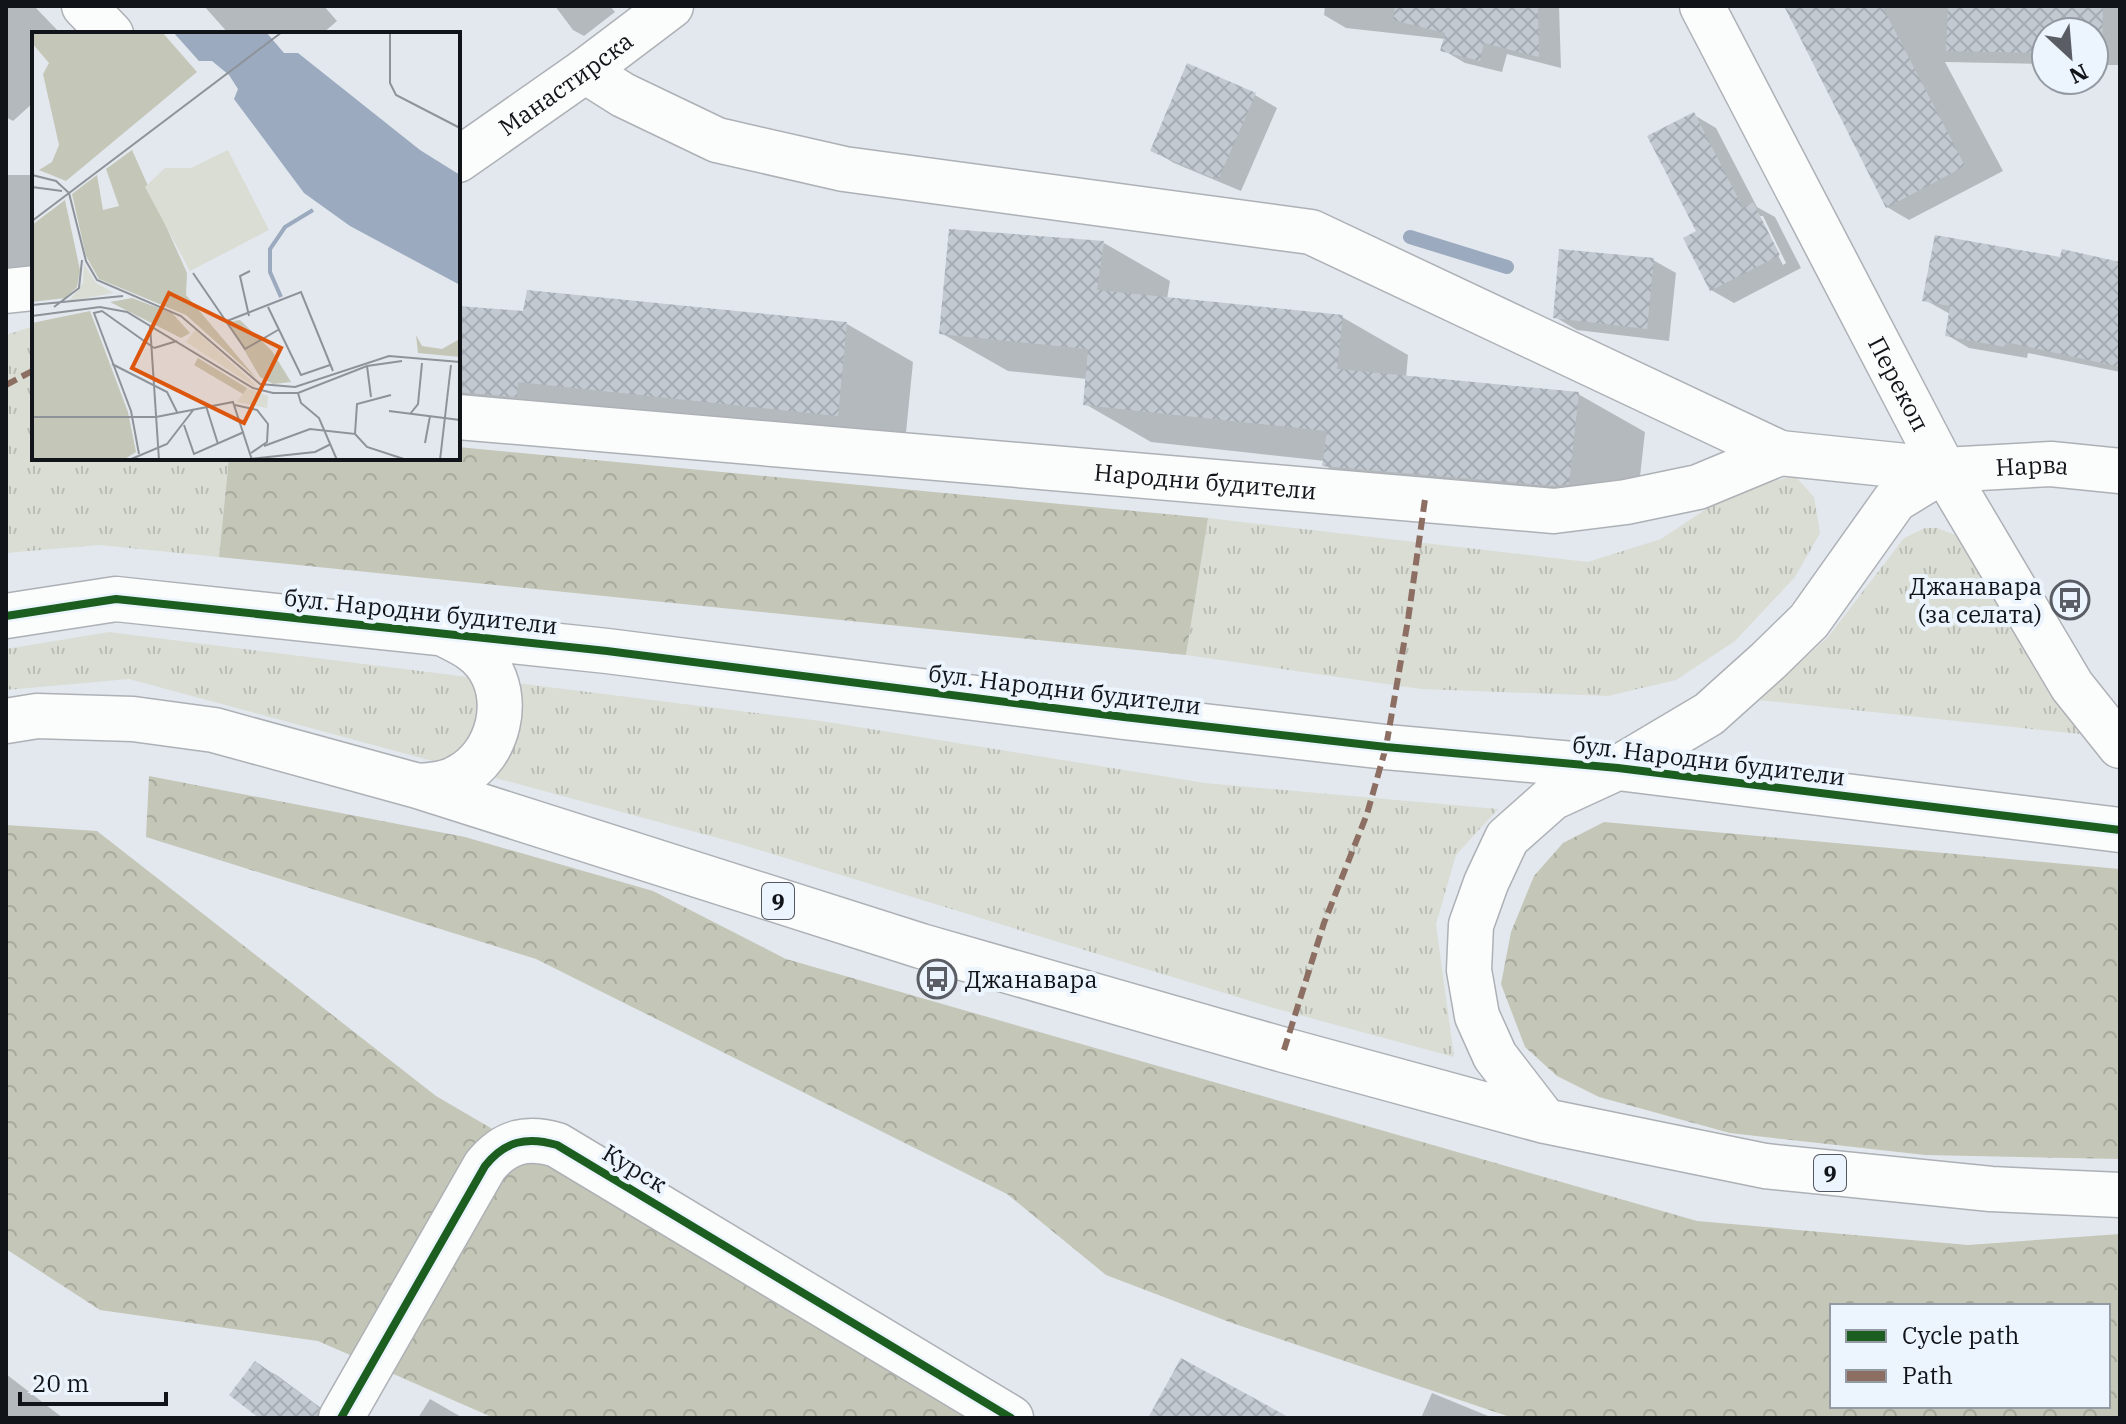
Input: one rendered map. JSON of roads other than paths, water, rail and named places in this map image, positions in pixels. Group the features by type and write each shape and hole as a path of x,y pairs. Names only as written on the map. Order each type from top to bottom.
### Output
{"main road":[{"path":"84,6 109,32"},
{"name":"Манастирска","path":"460,159 671,6"},
{"name":"Перекоп","path":"1702,6 1944,470 2072,686 2120,746"},
{"path":"585,71 623,95 717,140 844,169 1311,232 1780,453"},
{"path":"6,291 32,288"},
{"name":"Народни будители","path":"460,417 1554,511 1626,502 1698,487 1780,453 1944,470"},
{"name":"Нарва","path":"1944,470 2051,464 2120,471"},
{"path":"1545,1121 1495,1056 1477,1016 1469,970 1471,925 1507,838 1552,798 1618,768 1709,714 1809,621 1895,500 1944,470"},
{"name":"бул. Народни будители","path":"6,616 116,599 607,651 1139,719 1386,747 1618,768 2120,830"},
{"path":"418,786 440,784 460,777 477,763 492,742 500,718 500,699 486,663 467,645 443,634"},
{"name":"9","path":"6,721 37,716 133,719 214,730 418,786 921,946 1545,1121 1765,1166 1991,1189 2120,1195"},
{"name":"Курск","path":"341,1418 485,1166 495,1153 525,1139 557,1145 1011,1418"}],"waterway":[{"path":"1410,237 1507,267"}],"place":[{"name":"Джанавара (за селата)","path":"2070,600"},
{"name":"Джанавара","path":"937,979"}]}
